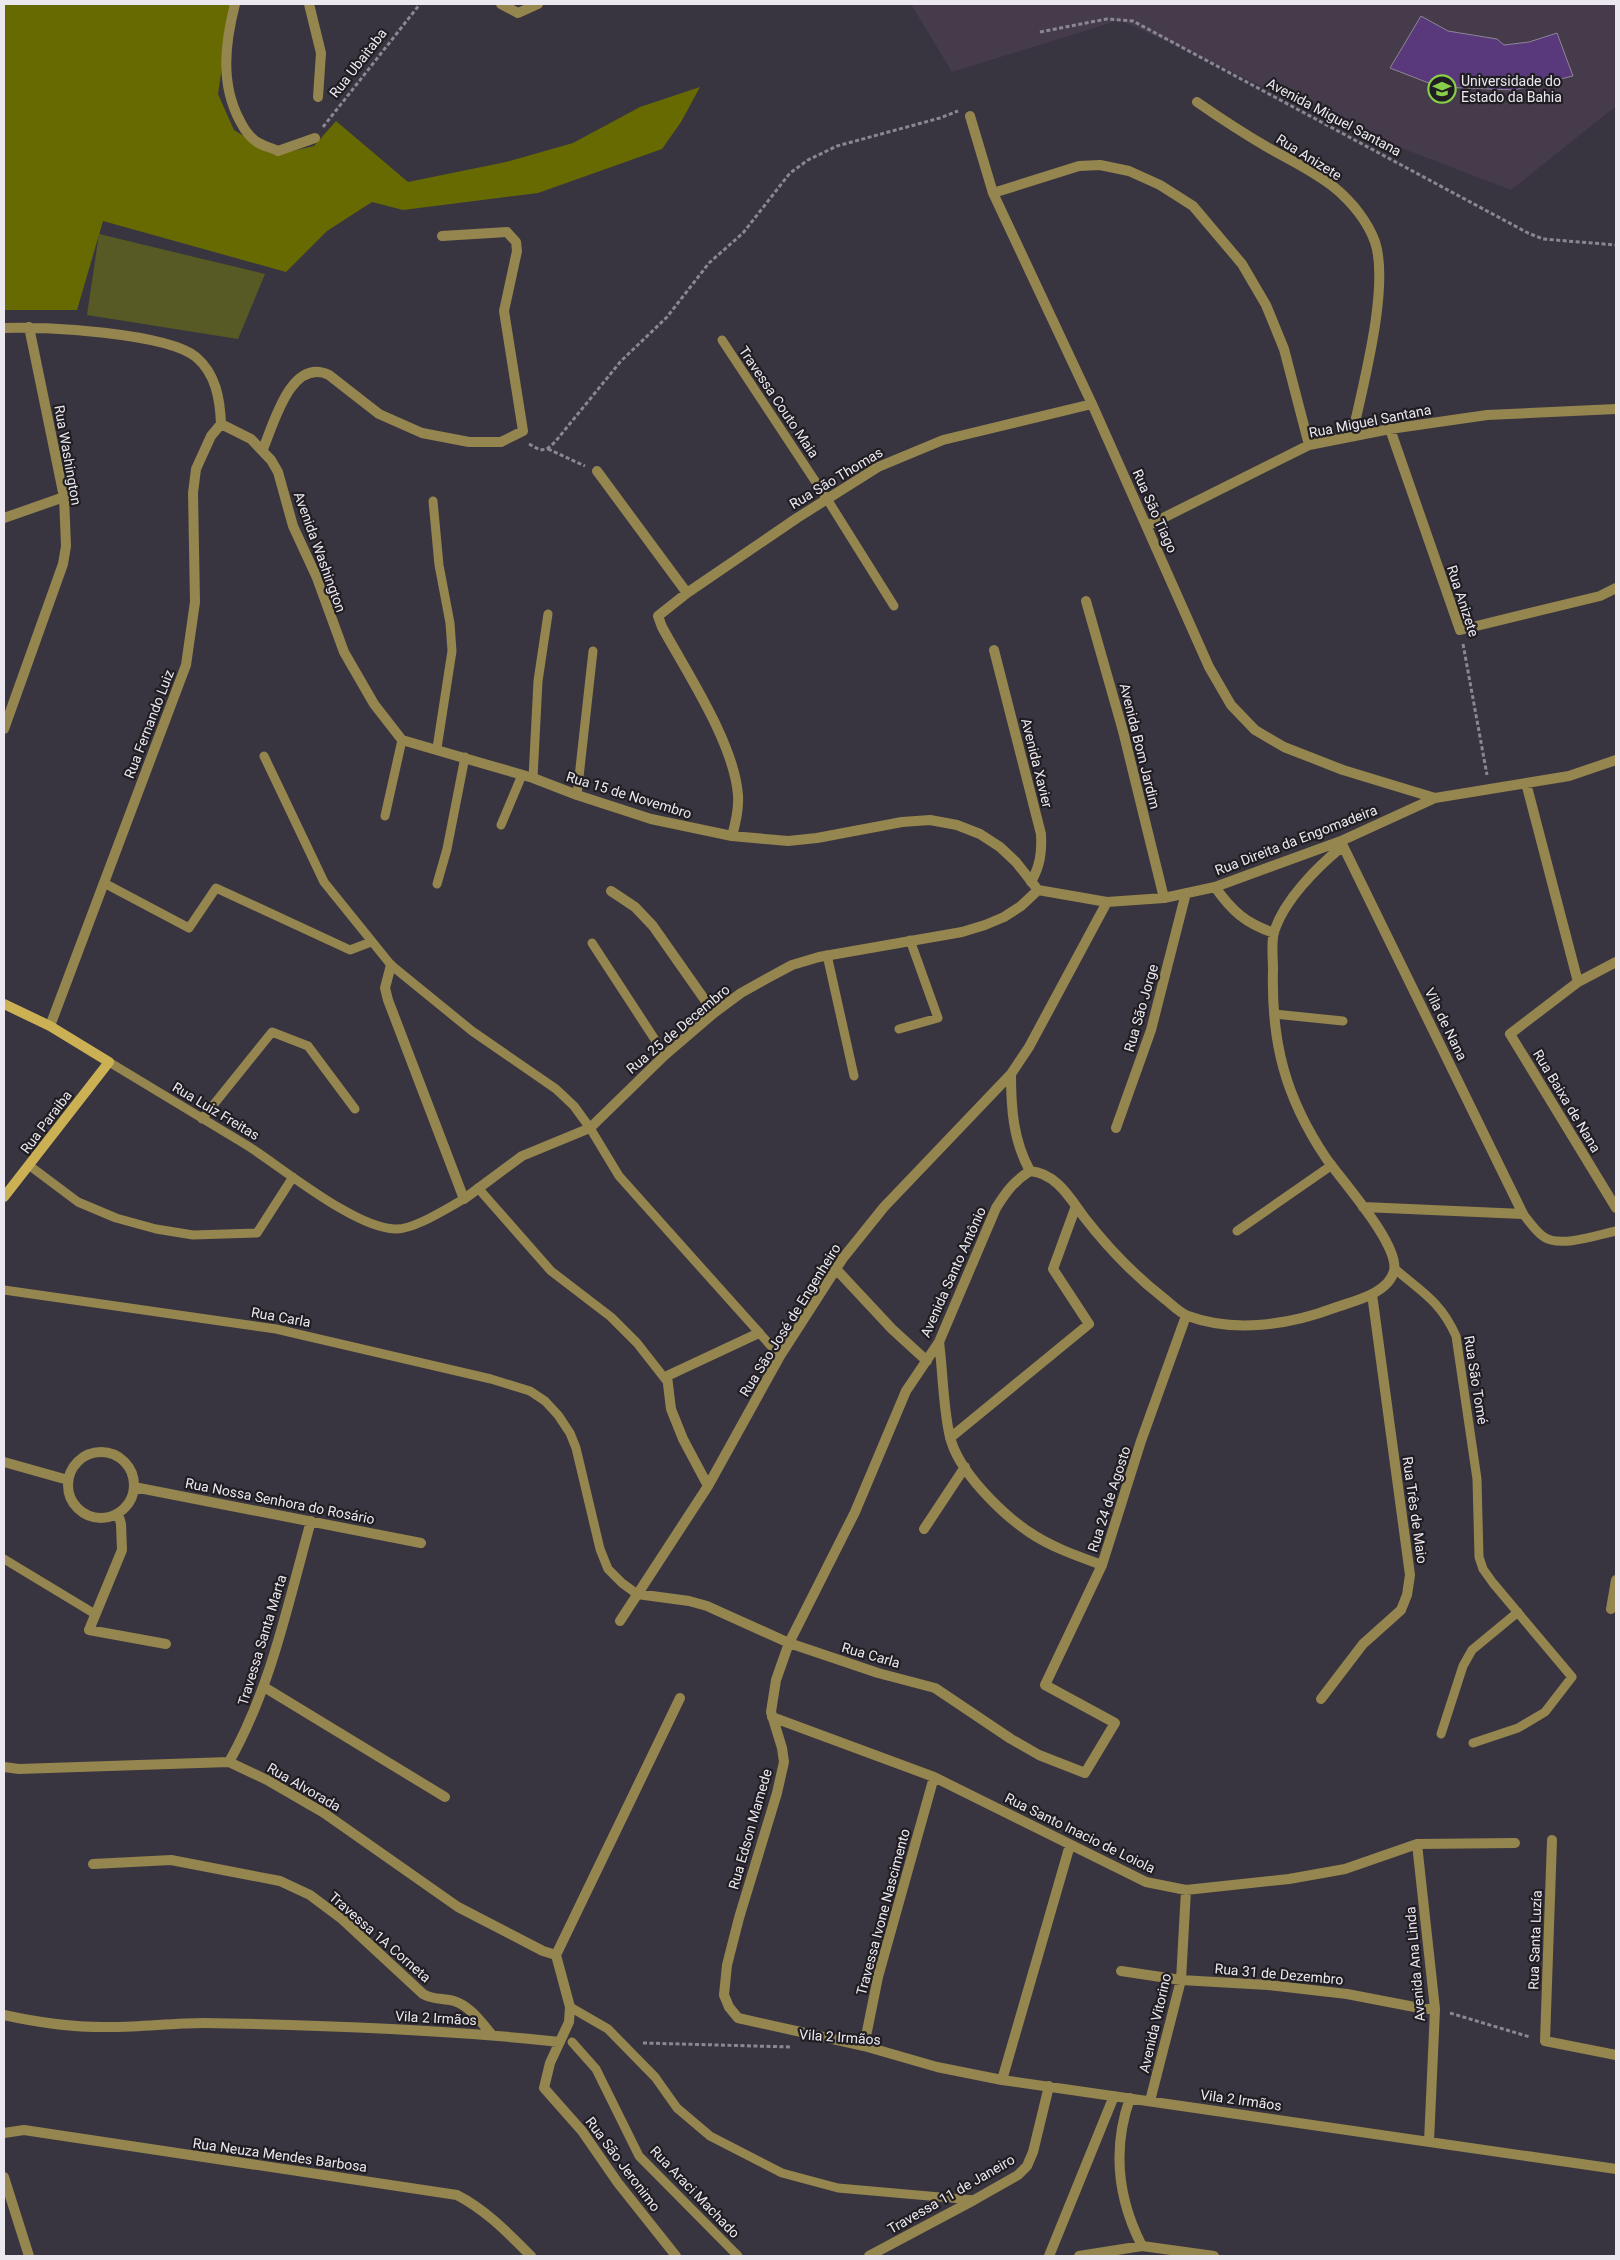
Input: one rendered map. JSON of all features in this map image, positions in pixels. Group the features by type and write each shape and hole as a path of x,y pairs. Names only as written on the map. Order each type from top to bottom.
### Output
{"street":[{"path":"235,4 227,33 226,78 232,106 246,132 257,142 278,151 315,138"},
{"path":"309,4 321,52 318,97"},
{"path":"501,4 518,14 538,4"},
{"name":"Rua Anizete","path":"1197,102 1235,128 1306,168 1335,188 1358,210 1375,242 1380,271 1376,309 1369,359 1352,436"},
{"name":"Rua São Tiago","path":"970,116 993,192 1092,404 1209,667 1231,705 1255,730 1284,748 1435,798"},
{"path":"993,192 1079,166 1100,165 1129,171 1160,185 1193,206 1242,264 1266,305 1284,349 1309,445"},
{"path":"263,449 288,390 309,373 320,371 329,375 379,414 422,433 470,442 501,442 523,432 504,311 516,251 516,242 507,232 442,236"},
{"path":"4,328 29,327 145,339 177,347 195,357 210,373 220,404 222,424"},
{"name":"Rua Washington","path":"4,729 6,719 64,564 66,546 64,498 29,327"},
{"name":"Rua São Thomas","path":"732,836 738,815 738,795 734,770 725,744 662,627 658,616 687,593 878,466 943,440 1092,404"},
{"name":"Rua Miguel Santana","path":"1147,526 1309,445 1390,429 1487,414 1616,409"},
{"name":"Avenida Washington","path":"222,424 263,449 278,472 294,526 317,578 332,624 344,652 374,704 402,740"},
{"name":"Rua Fernando Luiz","path":"50,1026 186,665 195,602 193,493 196,469 211,436 222,424"},
{"name":"Rua Anizete","path":"1390,429 1460,630"},
{"path":"597,471 687,593"},
{"path":"4,518 64,498"},
{"path":"1460,630 1600,596 1616,588"},
{"name":"Avenida Bom Jardim","path":"1086,601 1123,730 1164,898"},
{"name":"Avenida Xavier","path":"994,650 1041,834 1042,851 1034,886"},
{"name":"Rua 15 de Novembro","path":"402,740 437,748 522,774 577,795 651,819 732,836 788,841 825,837 902,822 930,820 957,825 980,834 1000,847 1016,862 1034,886"},
{"name":"Rua Direita da Engomadeira","path":"1034,886 1107,902 1164,898 1215,887 1342,844 1435,798 1569,776 1616,760"},
{"path":"1526,783 1578,982 1616,962"},
{"path":"1011,1074 1014,1130 1024,1160 1030,1171 1039,1172 1050,1178 1138,1278 1186,1316 1221,1324 1262,1324 1298,1320 1372,1294 1389,1284 1395,1269 1393,1256 1386,1240 1332,1165 1301,1116 1285,1078 1272,997 1274,933 1296,893 1342,844"},
{"name":"Vila de Nana","path":"1342,844 1524,1214"},
{"name":"Rua 25 de Decembro","path":"464,1199 522,1156 590,1128 665,1055 714,1013 766,979 792,966 827,955 962,932 985,925 1004,917 1021,906 1034,886"},
{"path":"1215,887 1239,916 1255,926 1274,933"},
{"path":"611,891 635,907 653,926 714,1013"},
{"name":"Rua São Jorge","path":"1116,1128 1152,1030 1186,893"},
{"name":"Rua São José de Engenheiro","path":"620,1621 708,1486 780,1356 836,1269 884,1208 1011,1074 1029,1047 1107,902"},
{"path":"391,965 386,988 388,1000 464,1199"},
{"name":"Rua Baixa de Nana","path":"1578,982 1510,1034 1616,1208"},
{"name":"Rua Luiz Freitas","path":"4,1004 50,1026 109,1062"},
{"name":"Rua Paraiba","path":"4,1197 109,1062"},
{"name":"Avenida Santo Antônio","path":"789,1644 855,1512 906,1391 939,1342 996,1208 1007,1190 1017,1179 1030,1171"},
{"path":"950,1438 1089,1324 1053,1269 1076,1206"},
{"path":"1363,1207 1524,1214"},
{"path":"836,1269 892,1329 927,1361"},
{"name":"Rua Três de Maio","path":"1321,1699 1363,1644 1401,1610 1407,1595 1410,1575 1372,1294"},
{"name":"Rua 24 de Agosto","path":"1085,1773 1115,1723 1046,1685 1102,1565 1141,1441 1186,1316"},
{"path":"708,1486 683,1439 671,1409 667,1376 672,1372 759,1333"},
{"path":"939,1342 950,1438 965,1467 1002,1509 1030,1532 1062,1550 1102,1565"},
{"path":"100,1451 117,1456 124,1461 134,1478 134,1487 129,1502 118,1513 98,1518 87,1515 78,1509 68,1491 68,1480 70,1472 82,1457 100,1451"},
{"path":"4,1462 68,1480"},
{"path":"924,1529 965,1467"},
{"name":"Rua Nossa Senhora do Rosário","path":"134,1487 421,1544"},
{"path":"118,1513 122,1524 122,1550 89,1630 166,1644"},
{"name":"Travessa Santa Marta","path":"229,1762 247,1731 264,1687 311,1521"},
{"path":"1611,1609 1616,1580"},
{"name":"Rua Carla","path":"637,1594 689,1601 707,1606 789,1644 878,1673 935,1688 1011,1739 1040,1755 1085,1773"},
{"name":"Rua Edson Mamede","path":"724,1996 727,1965 739,1918 777,1793 784,1762 782,1748 772,1717 771,1706 776,1680 789,1644"},
{"path":"264,1687 445,1797"},
{"path":"560,2042 569,2022 570,2007 556,1954 680,1698"},
{"name":"Rua Santo Inacio de Loiola","path":"772,1717 934,1777 1146,1882 1186,1890 1289,1879 1345,1869 1417,1844 1515,1843"},
{"name":"Rua Alvorada","path":"4,1767 19,1769 229,1762 267,1780 324,1813 458,1907 543,1951 556,1954"},
{"name":"Travessa Ivone Nascimento","path":"868,2048 878,1977 934,1777"},
{"name":"Rua Santa Luzía","path":"1545,2041 1552,1840"},
{"name":"Avenida Ana Linda","path":"1417,1844 1435,2009 1429,2142"},
{"path":"1002,2080 1070,1845"},
{"name":"Travessa 1A Corneta","path":"93,1864 170,1860 280,1881 310,1895 342,1919 423,1994 430,1998 452,2000 466,2006 492,2034"},
{"name":"Avenida Vitorino","path":"1150,2101 1181,1980 1186,1890"},
{"name":"Rua 31 de Dezembro","path":"1121,1971 1181,1980 1268,1984 1346,1994 1425,2009 1435,2009"},
{"name":"Vila 2 Irmãos","path":"724,1996 729,2007 738,2018 868,2048 937,2067 1002,2080 1616,2169"},
{"name":"Vila 2 Irmãos","path":"4,2015 75,2027 190,2023 288,2025 492,2034 560,2042"},
{"path":"1545,2041 1616,2055"},
{"name":"Rua São Jeronimo","path":"560,2042 544,2083 546,2090 582,2131 618,2182 676,2256"},
{"name":"Travessa 11 de Janeiro","path":"869,2256 1018,2175 1027,2166 1033,2152 1049,2086"},
{"path":"1049,2256 1114,2096"},
{"path":"1130,2098 1121,2123 1122,2187 1130,2222 1142,2246"},
{"name":"Rua Neuza Mendes Barbosa","path":"4,2133 24,2130 457,2195 475,2204 531,2256"},
{"path":"4,2177 29,2256"},
{"path":"1079,2256 1098,2255 1142,2246 1214,2256"}],"lane":[{"name":"Travessa Couto Maia","path":"722,340 827,499 894,606"},
{"path":"433,501 439,566 450,623 452,651 437,748"},
{"path":"533,778 538,680 548,614"},
{"path":"577,795 593,651"},
{"path":"385,816 402,740"},
{"path":"264,756 324,882 371,942 391,965 472,1031 513,1061 538,1076 574,1106 590,1128 619,1176 780,1356"},
{"path":"438,884 447,849 465,757"},
{"path":"501,825 522,774"},
{"path":"104,883 189,928 216,888 350,950 371,942"},
{"path":"899,1029 938,1018 910,940"},
{"path":"592,943 665,1055"},
{"path":"827,955 854,1076"},
{"path":"1274,1014 1343,1021"},
{"path":"202,1119 272,1032 308,1046 355,1109"},
{"name":"Rua Luiz Freitas","path":"109,1062 368,1223 398,1230 417,1224"},
{"path":"1238,1231 1332,1165"},
{"path":"30,1166 78,1202 101,1212 156,1229 193,1235 257,1233 293,1177"},
{"path":"478,1188 551,1272 611,1317 637,1343 666,1380"},
{"name":"Rua 25 de Decembro","path":"417,1224 464,1199"},
{"path":"1524,1214 1544,1237 1554,1241 1567,1241 1616,1231"},
{"name":"Rua São Tomé","path":"1395,1269 1436,1303 1447,1316 1456,1336 1477,1479 1479,1557 1484,1569 1493,1583 1572,1677 1545,1712 1518,1728 1473,1743"},
{"name":"Rua Carla","path":"4,1290 276,1329 491,1379 530,1391 545,1401 558,1415 570,1433 576,1448 600,1549 608,1569 637,1594"},
{"path":"4,1559 95,1614"},
{"path":"1440,1734 1463,1666 1472,1650 1518,1612"},
{"path":"570,2007 600,2022 658,2080 677,2108 710,2136 782,2173 838,2188 974,2200"},
{"name":"Rua Araci Machado","path":"572,2042 596,2069 639,2156 738,2256"}],"path":[{"name":"Rua Ubaitaba","path":"315,138 420,4"},
{"name":"Avenida Miguel Santana","path":"1040,32 1107,19 1133,22 1528,233 1543,239 1616,245"},
{"path":"547,449 570,427 621,361 667,317 710,263 743,232 790,172 808,160 837,146 940,118 954,111 967,111 970,116"},
{"path":"540,450 547,449 597,471"},
{"name":"Rua Anizete","path":"1460,630 1490,788"},
{"path":"1435,2009 1545,2041"},
{"name":"Vila 2 Irmãos","path":"621,2043 796,2048"}],"shaded area":[{"path":"4,4 231,4 218,94 234,130 275,155 314,146 336,121 408,182 506,162 573,143 640,107 700,87 681,122 662,149 538,193 403,210 372,202 327,231 286,272 103,221 77,310 4,310"},
{"name":"Universidade do Estado da Bahia","path":"911,4 1616,4 1616,106 1511,190 1336,123 1233,72 1120,20 952,72"}],"green space":[{"path":"99,234 265,274 238,339 87,315"}],"building":[{"path":"1421,16 1448,31 1497,39 1504,45 1529,42 1557,33 1573,76 1514,90 1439,87 1390,68"}],"place":[{"name":"Universidade do Estado da Bahia","path":"1442,89"}]}
